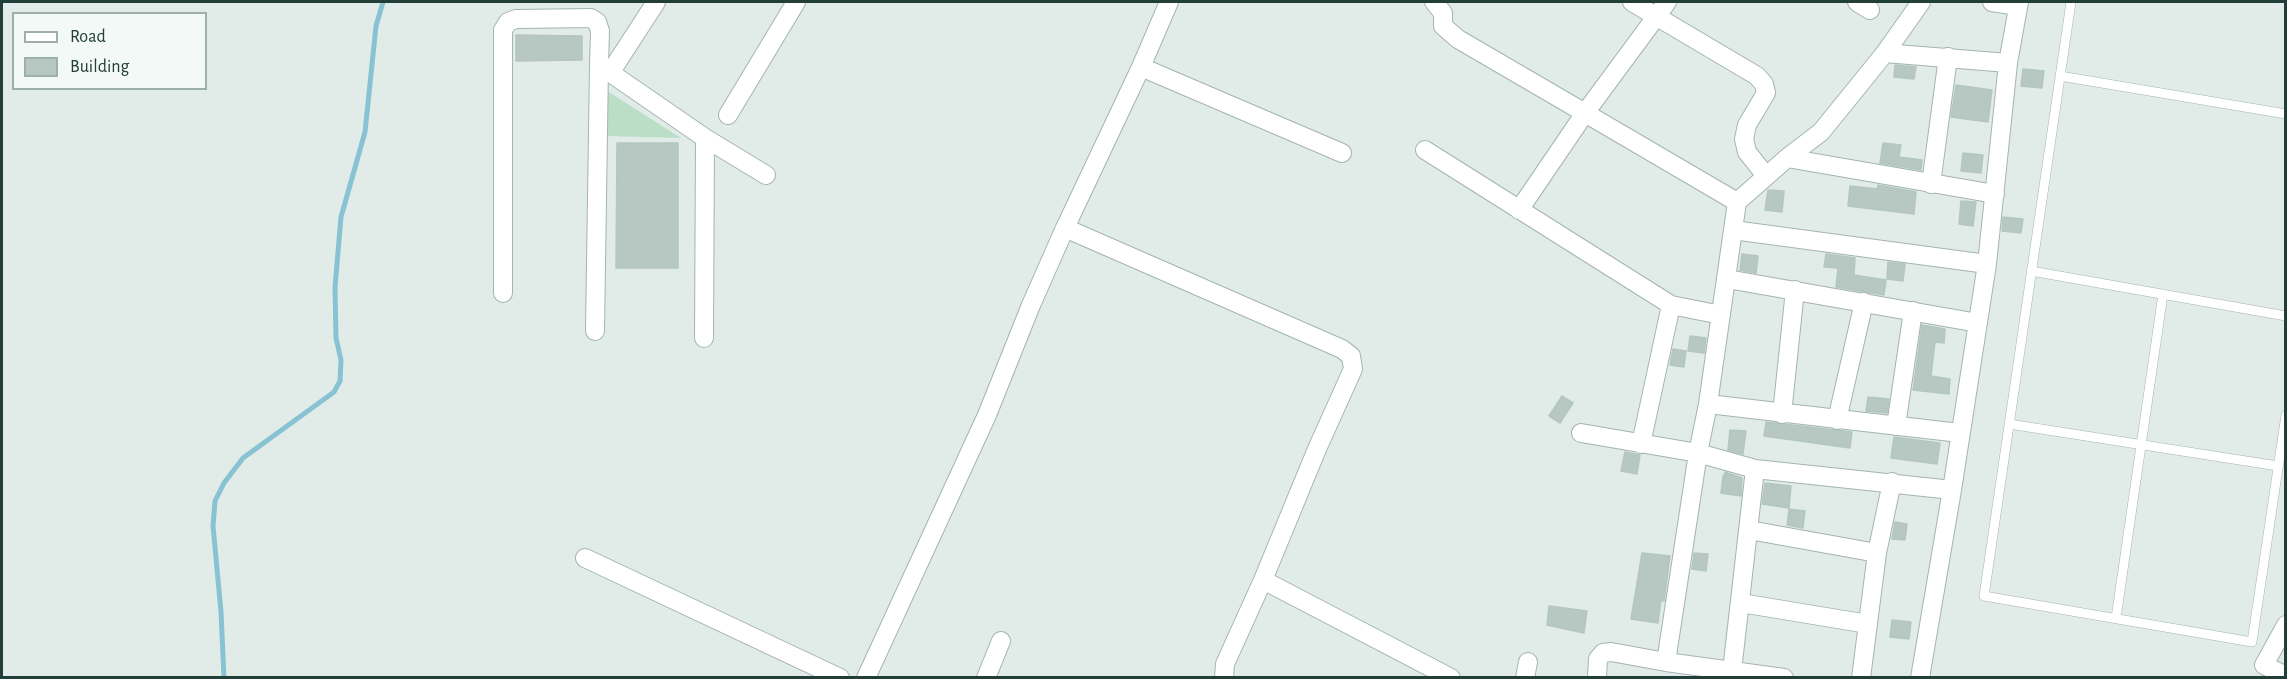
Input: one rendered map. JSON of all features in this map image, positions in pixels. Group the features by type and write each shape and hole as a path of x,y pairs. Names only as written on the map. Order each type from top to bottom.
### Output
{"street":[{"path":"604,69 656,2"},
{"path":"728,116 796,2"},
{"path":"866,678 987,415 1031,305 1169,2"},
{"path":"1434,2 1443,13 1443,26 1458,39 1737,202"},
{"path":"1632,2 1661,9 1757,76 1764,84 1766,93 1747,125 1744,139 1747,152 1766,176"},
{"path":"1666,662 1698,453 1708,405 1737,202 1821,132 1885,53 1921,2"},
{"path":"1920,678 1987,264 2008,63 2019,4 1992,2"},
{"path":"1519,210 1585,113 1661,9"},
{"path":"503,292 503,30 508,22 516,19 591,18 597,22 600,31 604,69 595,331"},
{"path":"1885,53 2008,63"},
{"path":"1931,184 1948,57"},
{"path":"1141,67 1342,153"},
{"path":"604,69 705,138 766,175"},
{"path":"704,338 705,138"},
{"path":"1425,150 1671,305 1721,315"},
{"path":"1787,158 1995,194"},
{"path":"1065,228 1342,349 1351,356 1353,369 1225,664 1224,678"},
{"path":"1733,230 1987,264"},
{"path":"1727,279 1978,323"},
{"path":"1782,414 1795,290"},
{"path":"1837,420 1864,302"},
{"path":"1641,444 1671,305"},
{"path":"1896,426 1913,311"},
{"path":"1708,405 1960,433"},
{"path":"1581,433 1698,453 1755,469 1952,490"},
{"path":"1732,671 1755,469"},
{"path":"1861,678 1877,553 1893,482"},
{"path":"1749,530 1877,553"},
{"path":"585,558 840,678"},
{"path":"1263,580 1451,678"},
{"path":"1741,603 1868,624"},
{"path":"2280,675 2264,665 2286,625"},
{"path":"986,678 1001,640"},
{"path":"1597,678 1598,659 1603,653 1611,652 1784,678"}],"lane":[{"path":"2071,2 1984,596 2252,642 2286,415"},
{"path":"2060,76 2286,114"},
{"path":"2031,271 2286,316"},
{"path":"2116,618 2139,445 2163,294"},
{"path":"2009,424 2278,466"}],"green space":[{"path":"604,89 681,138 606,136"}],"building":[{"path":"516,35 582,36 582,60 516,61"},
{"path":"1895,65 1916,67 1914,79 1894,77"},
{"path":"2023,69 2044,71 2042,88 2021,86"},
{"path":"1956,85 1992,90 1988,122 1951,117"},
{"path":"617,143 678,143 678,268 616,268"},
{"path":"1883,143 1901,145 1899,157 1922,160 1921,170 1880,163"},
{"path":"1963,153 1983,155 1981,173 1961,171"},
{"path":"1878,185 1916,192 1914,214 1848,206 1850,186 1877,189"},
{"path":"1768,190 1784,191 1782,212 1765,210"},
{"path":"1961,201 1976,202 1973,226 1959,224"},
{"path":"2003,217 2023,219 2021,233 2002,231"},
{"path":"1742,254 1758,256 1756,273 1740,270"},
{"path":"1826,254 1855,258 1854,275 1886,280 1884,295 1836,287 1838,268 1824,267"},
{"path":"1888,262 1905,264 1903,281 1887,279"},
{"path":"1922,325 1945,329 1944,343 1935,342 1931,376 1950,379 1949,394 1913,390"},
{"path":"1690,336 1706,338 1704,353 1688,351"},
{"path":"1673,349 1686,351 1684,367 1670,365"},
{"path":"1562,396 1573,403 1560,423 1549,416"},
{"path":"1868,397 1889,399 1887,413 1866,411"},
{"path":"1766,422 1852,432 1850,448 1764,436"},
{"path":"1730,430 1746,431 1743,454 1728,450"},
{"path":"1894,437 1940,443 1937,464 1891,458"},
{"path":"1625,452 1640,455 1637,474 1621,471"},
{"path":"1725,472 1742,478 1741,496 1721,493"},
{"path":"1765,483 1791,486 1789,508 1762,504"},
{"path":"1789,509 1805,511 1803,528 1787,525"},
{"path":"1895,522 1907,524 1905,540 1892,539"},
{"path":"1642,553 1670,556 1664,601 1661,600 1658,623 1631,619"},
{"path":"1694,553 1708,554 1706,571 1692,569"},
{"path":"1549,606 1587,611 1584,633 1547,625"},
{"path":"1892,620 1911,622 1909,639 1890,637"}],"waterway":[{"path":"224,678 213,526 215,501 224,483 243,458 334,392 340,381 341,360 336,338 335,287 341,217 365,132 376,26 383,2"}]}
